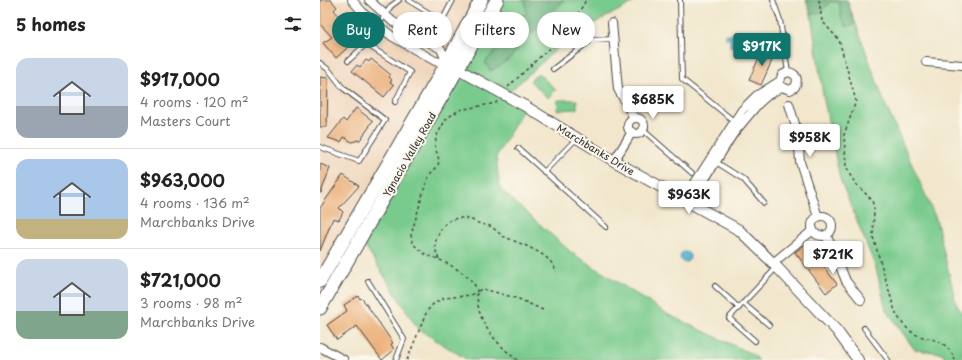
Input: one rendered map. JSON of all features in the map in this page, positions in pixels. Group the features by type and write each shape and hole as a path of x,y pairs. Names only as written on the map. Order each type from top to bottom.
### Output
{"highway":[{"name":"Ygnacio Valley Road","path":"320,308 452,66 481,0"},
{"name":"Ygnacio Valley Road","path":"320,281 452,66 496,0"}],"street":[{"path":"352,0 362,12"},
{"path":"369,0 386,16 441,49 452,66"},
{"path":"612,23 618,89 634,118"},
{"path":"385,31 435,61 452,66"},
{"path":"926,62 962,65"},
{"name":"Marchbanks Drive","path":"452,66 502,93 614,161 740,230 837,331 858,360"},
{"path":"688,201 695,195 714,160 733,134 742,110 756,96 780,81 782,75 788,72 793,73 796,76 798,81 796,87 790,90 782,87 768,95 737,124"},
{"path":"789,104 798,134 800,162 818,217"},
{"path":"634,118 639,118 643,121 644,125 643,130 636,134 629,128 629,123 634,118"},
{"path":"614,161 632,132"},
{"path":"818,217 824,217 831,222 830,231 825,235 817,235 813,230 813,223 818,217"},
{"path":"775,265 813,230"},
{"path":"825,235 831,244 846,281 861,300"},
{"path":"320,347 344,360"}],"lane":[{"path":"386,16 391,6 399,0"},
{"path":"408,0 442,21 453,0"},
{"path":"680,0 682,79 737,124"},
{"path":"773,0 780,20 788,72"},
{"path":"553,68 591,40 613,39"},
{"path":"348,61 362,48"},
{"path":"372,48 410,72 395,102"},
{"path":"320,63 329,70 343,88 385,120 359,161 320,147"},
{"path":"643,130 692,173"},
{"path":"544,172 576,139"},
{"path":"518,148 606,227"},
{"path":"714,160 743,178 764,203"},
{"path":"755,341 729,318 775,265"},
{"path":"368,281 404,339 396,360"},
{"path":"714,286 739,308"},
{"path":"743,303 769,325"},
{"path":"864,328 888,360"}],"path":[{"path":"517,360 505,350 484,323 481,317 476,287 471,280 439,259 425,254 413,244 411,235 425,186 430,174 438,166 439,160 435,148 436,137 446,119 459,110 496,103 502,93 543,54 564,38 586,0"},
{"path":"819,0 822,21 839,40 856,101 844,135 846,166 856,184 872,200 874,208 873,237 895,311 901,322 908,329 917,334 941,341 949,349 955,360"},
{"path":"439,259 434,250 436,238 443,225 452,219 470,219 481,224 488,225 504,236 524,244 551,261 556,272"},
{"path":"407,360 427,311 434,303 444,298 474,294 483,289 519,299 543,310"}],"shaded area":[{"path":"320,0 352,0 362,12 332,12 332,48 385,48 385,31 393,37 393,48 412,48 435,61 446,63 439,48 452,48 452,12 393,12 393,22 392,21 393,11 381,0 481,0 475,12 460,12 460,39 320,281"}],"green space":[{"path":"496,0 638,0 595,23 595,12 537,12 537,48 558,48 506,95 525,106 496,157 500,189 572,253 669,315 752,354 759,360 468,360 418,329 360,238 469,48 529,48 529,12 489,12"},
{"path":"525,0 564,0 553,12 537,12 537,29 529,35 529,12 526,12"},
{"path":"806,0 847,0 885,104 936,219 956,303 962,314 962,360 945,360 943,353 915,350 886,310 876,268 840,179 823,95 811,14"},
{"path":"806,0 847,0 855,24 847,27 841,18 839,2 830,2 821,13 811,14"},
{"path":"498,48 518,48 511,58 490,71 485,62"},
{"path":"538,73 556,90 548,98 530,81"},
{"path":"558,100 577,100 577,109 557,110"}],"water":[{"path":"725,34 736,34 737,39 741,38 741,41 738,41 739,45 730,47 730,38 726,39"},
{"path":"685,252 690,257 685,262 680,257"}],"building":[{"path":"320,0 331,0 337,7 334,10 336,12 332,12 332,37 320,24"},
{"path":"332,37 332,48 347,48 336,58 323,43"},
{"path":"763,49 775,54 761,85 749,80"},
{"path":"371,59 391,75 389,77 392,80 390,82 394,85 384,97 352,71 357,65 360,67 366,60 369,62"},
{"path":"320,77 328,78 327,127 320,127"},
{"path":"356,108 373,121 360,140 352,142 344,137 341,142 328,138 343,119 346,122"},
{"path":"320,164 330,168 321,193 320,193"},
{"path":"343,175 359,186 339,208 343,212 339,220 333,218 320,251 320,208"},
{"path":"806,244 837,284 826,293 795,252"},
{"path":"358,296 364,301 393,343 391,344 394,350 382,360 357,326 337,340 327,325 347,311 344,305"}]}
